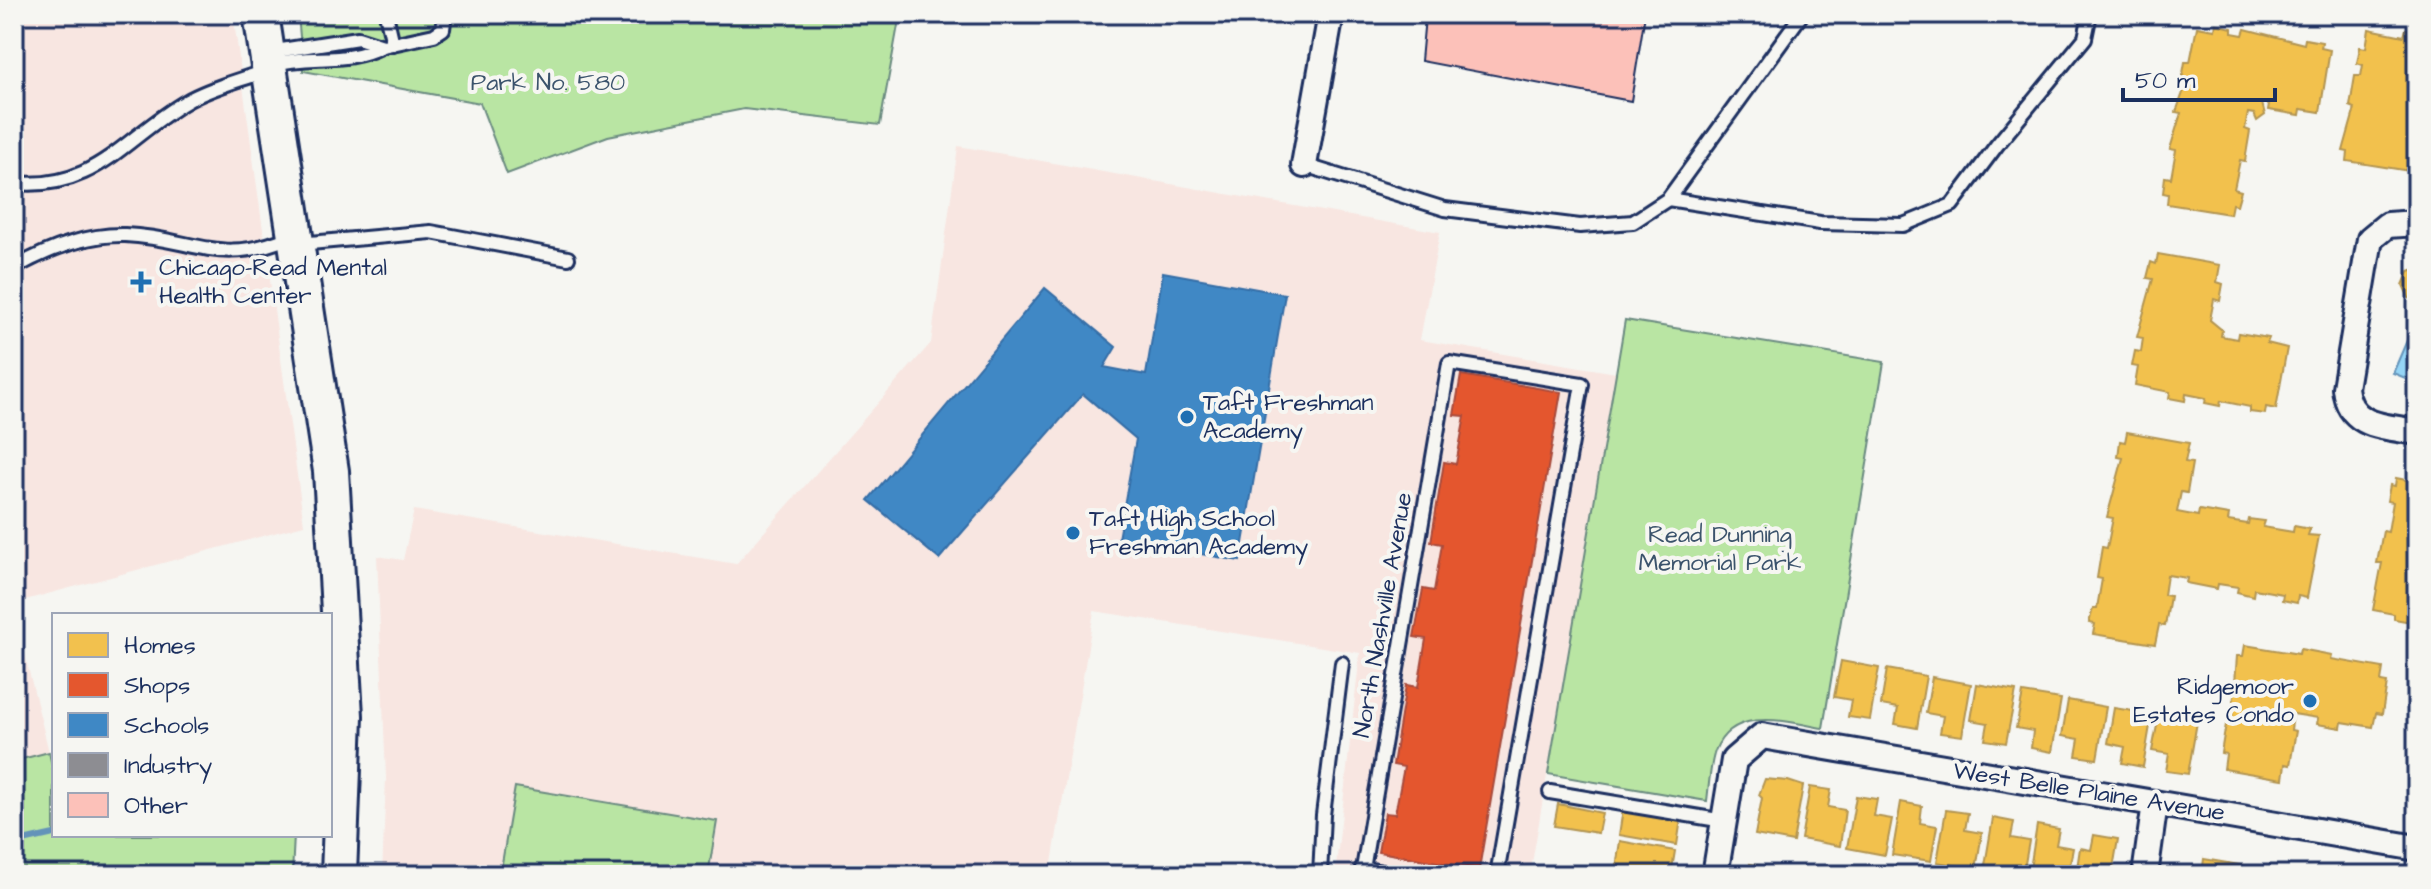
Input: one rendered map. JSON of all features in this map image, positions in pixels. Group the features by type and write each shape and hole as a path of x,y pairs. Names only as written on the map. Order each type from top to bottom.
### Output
{"street":[{"path":"261,14 331,471 339,875"},
{"path":"1304,165 1331,14"},
{"path":"2417,223 2387,225 2376,231 2365,250 2345,388 2349,408 2360,420 2417,432"},
{"name":"West Belle Plaine Avenue","path":"1724,821 1734,760 1762,736 2417,848"},
{"path":"2145,875 2155,803"},
{"path":"1715,875 1724,821"}],"lane":[{"path":"386,14 388,45"},
{"path":"267,63 297,57 348,60 388,45 434,35 443,29 445,14"},
{"path":"1304,165 1445,209 1580,226 1633,222 1668,199 1802,14"},
{"path":"1668,199 1820,223 1903,225 1952,205 2085,38 2090,14"},
{"path":"14,183 44,186 97,168 189,100 267,63 358,38 388,45"},
{"path":"14,268 76,242 122,235 163,239 209,251 242,252 295,240 431,232 568,258"},
{"name":"North Nashville Avenue","path":"1362,872 1449,363 1582,384 1497,875"},
{"path":"1320,875 1324,800 1342,663"},
{"path":"1550,792 1724,821"},
{"path":"1362,872 1397,875"}],"shaded area":[{"name":"Chicago-Read Mental Health Center","path":"14,14 233,14 304,525 14,603"},
{"name":"Taft High School Freshman Academy","path":"958,146 1440,232 1420,340 1616,373 1530,875 1335,875 1360,653 1094,611 1050,875 382,875 386,778 377,556 403,560 414,510 736,564 931,343"},
{"path":"14,611 49,752 14,761"}],"green space":[{"name":"Park No. 580","path":"298,14 900,14 880,125 744,109 608,136 507,174 480,103 303,71"},
{"name":"Read Dunning Memorial Park","path":"1625,320 1884,362 1823,728 1763,720 1735,727 1723,737 1715,751 1707,801 1548,774"},
{"path":"49,752 52,766 52,837 294,837 292,875 14,875 14,761"},
{"path":"515,787 717,821 708,875 500,875"}],"water":[{"path":"2417,317 2417,379 2415,382 2393,373"}],"building: Homes":[{"path":"2216,24 2243,35 2245,29 2304,44 2305,39 2322,42 2321,48 2330,50 2320,112 2301,109 2300,115 2268,110 2269,104 2262,103 2265,115 2257,121 2254,114 2248,113 2245,129 2250,131 2245,161 2240,160 2234,189 2241,191 2237,205 2232,204 2230,214 2167,204 2168,194 2163,193 2165,177 2171,178 2176,150 2170,149 2181,113 2176,112 2188,79 2182,79 2185,62 2190,62 2197,27 2215,30"},
{"path":"2369,29 2404,36 2406,29 2417,31 2417,154 2413,154 2410,171 2347,161 2348,152 2343,151 2355,108 2350,106 2355,76 2361,76 2363,65 2357,63 2360,47 2366,48"},
{"path":"2158,254 2220,265 2217,282 2223,284 2220,301 2214,299 2210,320 2222,330 2221,336 2237,339 2238,333 2269,338 2267,343 2287,348 2276,409 2266,407 2265,414 2250,412 2250,407 2221,401 2220,406 2205,403 2206,398 2186,394 2185,401 2169,398 2170,392 2135,385 2138,367 2132,366 2135,351 2141,352 2143,338 2137,337 2153,279 2147,278 2151,262 2156,264"},
{"path":"2417,268 2417,301 2409,298 2403,285 2409,271"},
{"path":"2127,432 2189,443 2185,462 2192,463 2187,493 2181,492 2177,512 2198,516 2199,510 2229,515 2228,521 2248,524 2249,519 2265,521 2263,527 2293,532 2294,526 2310,529 2308,535 2319,536 2307,598 2298,596 2297,603 2282,600 2283,594 2254,589 2253,596 2237,592 2238,587 2218,584 2217,589 2186,583 2187,578 2167,575 2164,595 2170,596 2165,626 2159,625 2155,644 2093,634 2095,624 2089,623 2093,608 2097,608 2102,579 2097,578 2102,547 2107,548 2113,518 2107,517 2123,458 2118,457 2120,441 2125,442"},
{"path":"2396,478 2417,482 2417,623 2394,619 2394,614 2373,610 2382,563 2377,563 2383,531 2388,532 2393,502 2387,501 2390,485 2395,486"},
{"name":"Ridgemoor Estates Condo","path":"2245,645 2299,654 2300,649 2332,655 2331,659 2383,668 2381,682 2387,683 2382,714 2376,713 2373,727 2342,722 2341,728 2317,724 2318,718 2293,714 2291,730 2296,731 2290,765 2285,764 2283,779 2224,769 2226,754 2221,753 2227,720 2232,721 2237,656 2243,656"},
{"path":"1841,661 1879,668 1870,720 1848,717 1851,700 1834,697"},
{"path":"1887,669 1926,676 1917,728 1895,724 1898,708 1881,705"},
{"path":"1932,677 1971,684 1962,736 1940,733 1943,716 1926,713"},
{"path":"1977,684 2016,691 2006,743 1985,740 1988,723 1971,720"},
{"path":"2023,693 2061,699 2052,752 2031,748 2033,731 2016,728"},
{"path":"2068,700 2106,707 2097,759 2076,756 2079,739 2062,736"},
{"path":"2114,708 2152,714 2143,767 2122,763 2125,747 2108,743"},
{"path":"2159,715 2197,722 2188,774 2166,771 2169,754 2152,751"},
{"path":"1765,779 1803,786 1793,842 1755,835 1762,798 1759,795"},
{"path":"1810,787 1831,790 1828,807 1845,810 1840,846 1801,839"},
{"path":"1856,796 1877,799 1874,816 1892,819 1885,855 1847,848"},
{"path":"1901,802 1922,806 1920,823 1937,826 1931,861 1892,855"},
{"path":"1558,804 1602,813 1598,833 1554,826"},
{"path":"1623,809 1681,819 1677,845 1619,835"},
{"path":"1946,810 1968,813 1965,830 1982,833 1976,869 1937,862"},
{"path":"1993,818 2014,822 2011,838 2029,841 2023,875 1984,871"},
{"path":"2037,825 2059,829 2056,845 2073,848 2068,875 2029,875"},
{"path":"2094,835 2118,839 2112,875 2076,875 2080,848 2091,850"},
{"path":"1620,841 1675,851 1671,875 1616,868"},
{"path":"2204,859 2263,869 2262,875 2196,875 2202,874"},
{"path":"1750,864 1780,869 1779,875 1748,875"}],"building: Shops":[{"path":"1461,375 1561,392 1479,869 1378,852 1385,813 1395,814 1404,767 1393,765 1406,685 1418,687 1426,639 1414,637 1423,589 1434,591 1442,544 1431,542 1444,462 1456,464 1465,416 1454,415"}],"building: Schools":[{"name":"Taft Freshman Academy","path":"1163,272 1285,294 1240,561 1118,539 1136,439 1083,394 939,559 868,500 1045,288 1116,347 1104,367 1146,375"}],"building: Industry":[{"path":"1914,14 1974,14 1974,21 1914,23"},
{"path":"1999,14 2051,14 2052,18 2000,20"}],"building: Other":[{"path":"1412,14 1645,14 1631,101 1421,61 1425,17"}],"waterway":[{"path":"14,843 52,834"}],"place":[{"name":"Chicago-Read Mental Health Center","path":"141,282"},
{"name":"Taft Freshman Academy","path":"1187,417"},
{"name":"Taft High School Freshman Academy","path":"1073,533"},
{"name":"Ridgemoor Estates Condo","path":"2310,701"}]}
